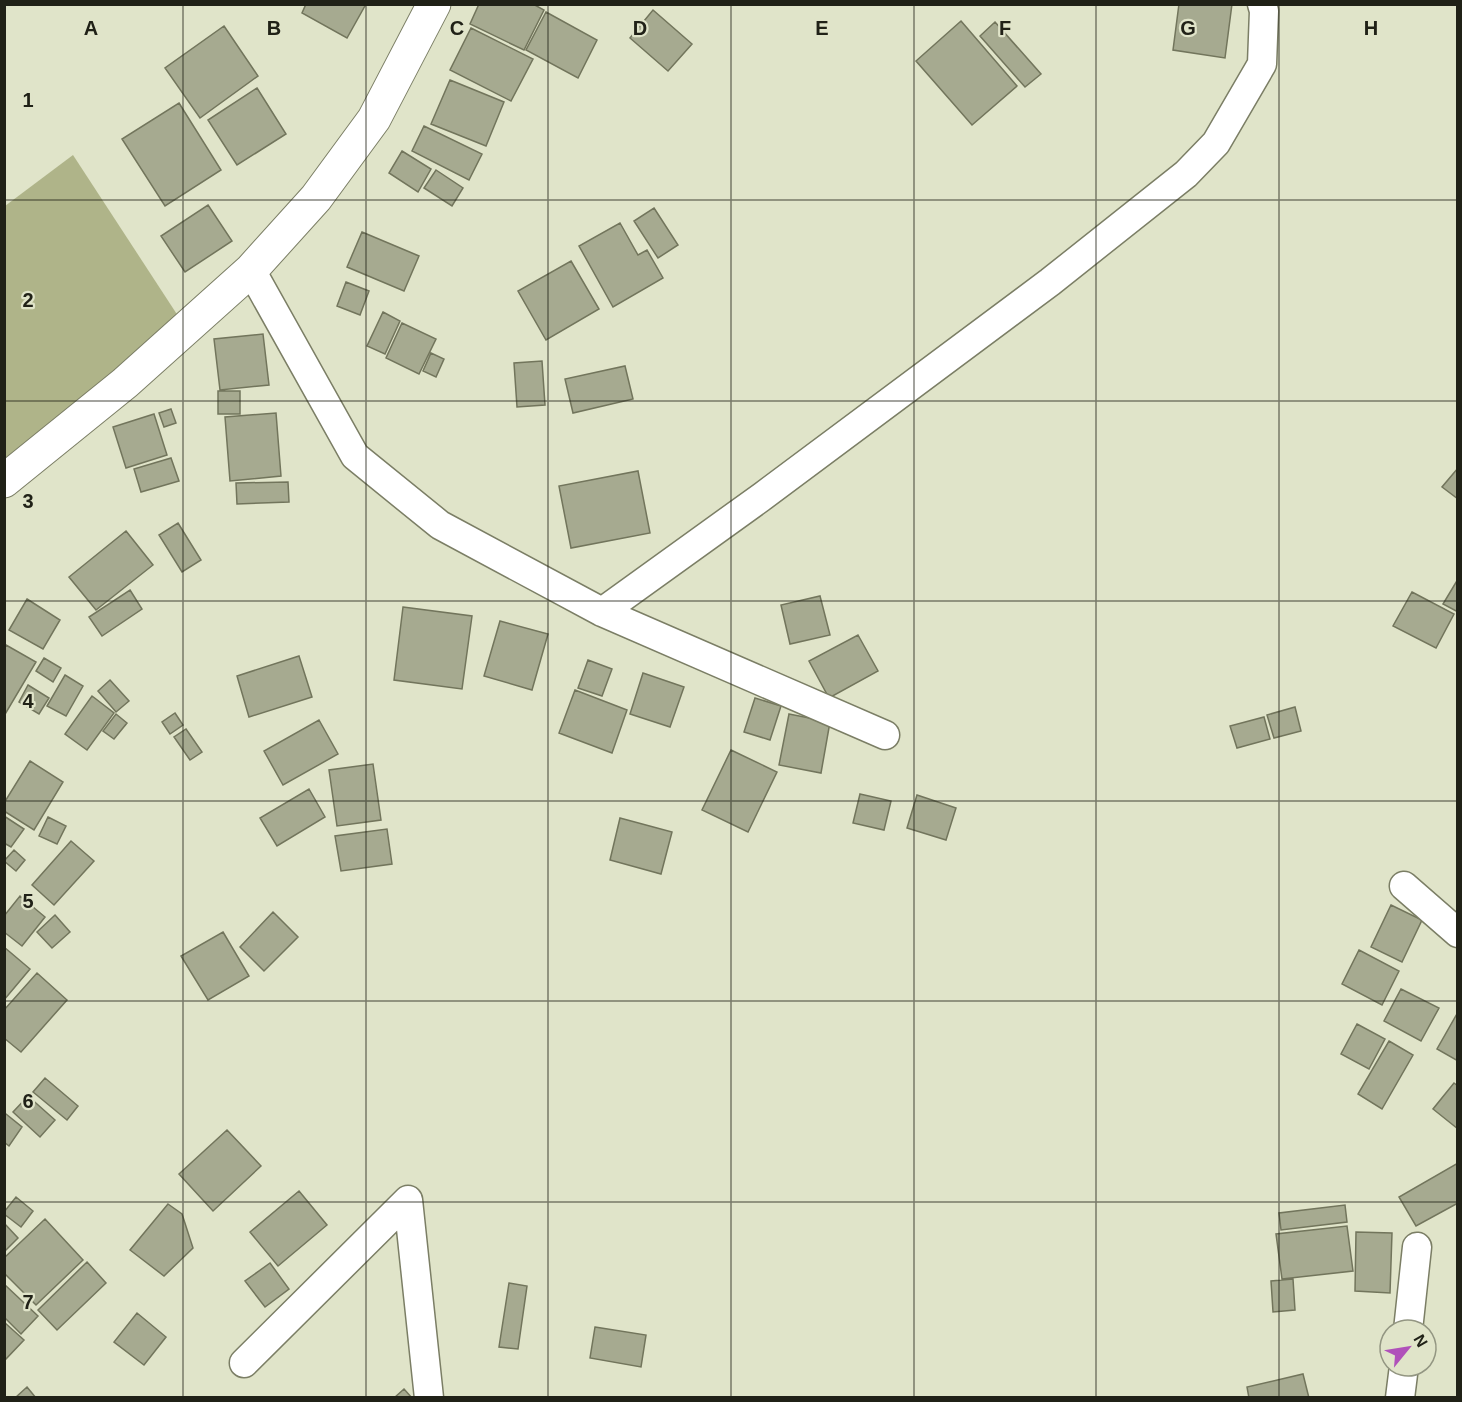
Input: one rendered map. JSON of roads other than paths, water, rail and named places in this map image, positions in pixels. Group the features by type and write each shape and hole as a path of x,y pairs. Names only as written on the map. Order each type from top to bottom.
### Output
{"street":[{"path":"4,481 125,383 251,270 316,198 374,119 434,4"},
{"path":"602,612 763,496 1050,282 1186,174 1216,144 1263,64 1264,11 1262,4"},
{"path":"251,270 355,456 440,525 602,612 885,735"},
{"path":"1404,886 1458,933"},
{"path":"244,1364 408,1200 429,1398"},
{"path":"1409,1318 1417,1247"},
{"path":"1400,1398 1402,1378"}]}
